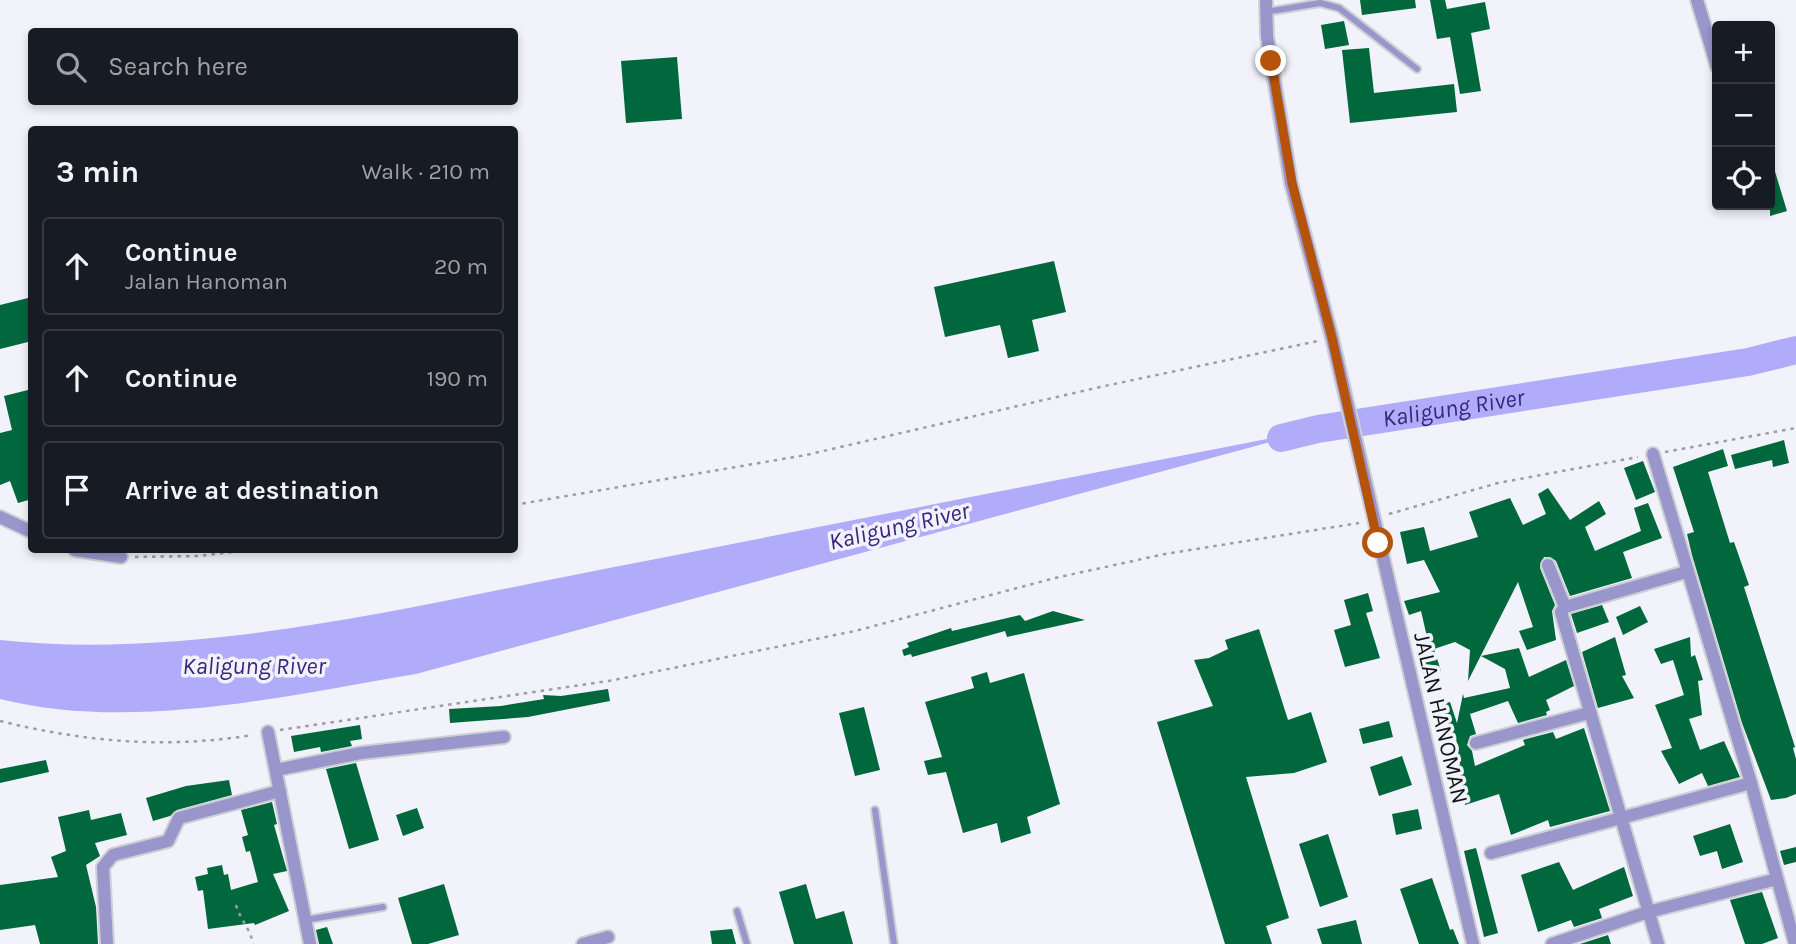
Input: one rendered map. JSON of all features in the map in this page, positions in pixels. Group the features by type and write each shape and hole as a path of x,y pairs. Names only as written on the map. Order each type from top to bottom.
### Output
{"street":[{"path":"1697,0 1712,50"},
{"name":"JALAN HANOMAN","path":"1266,6 1292,183 1332,338 1368,503 1473,944"},
{"path":"1653,454 1751,783 1795,944"},
{"path":"0,517 28,530"},
{"path":"95,553 121,557"},
{"path":"1548,565 1565,607"},
{"path":"1658,944 1561,614 1565,607 1686,572"},
{"path":"1476,743 1589,713"},
{"path":"268,732 310,944"},
{"path":"276,770 360,753 504,737"},
{"path":"1491,853 1751,783"},
{"path":"107,944 103,867 107,860 113,855 168,841 179,818 280,792"},
{"path":"1552,944 1648,912 1777,879"},
{"path":"583,944 608,937"}],"lane":[{"path":"1266,6 1320,2 1339,8 1417,69"},
{"path":"875,810 894,944"},
{"path":"305,920 383,907"},
{"path":"737,911 747,944"}],"path":[{"path":"518,504 806,455 1100,387 1332,338"},
{"path":"0,721 83,739 118,742 220,740 614,680 855,631 1139,559 1372,520 1498,483 1796,428"},
{"path":"121,557 224,553"},
{"path":"236,905 242,923 251,931 253,944"}],"water":[{"name":"Kaligung River","path":"1318,429 416,674 261,700 155,711 102,712 50,708 0,699 0,640 74,645 149,643 301,627 452,600"}],"building":[{"path":"1360,0 1415,0 1416,8 1362,15"},
{"path":"1430,0 1445,0 1447,9 1485,2 1490,29 1471,33 1481,91 1460,94 1450,37 1437,39"},
{"path":"1344,21 1349,45 1325,49 1321,25"},
{"path":"1369,48 1374,93 1454,84 1457,112 1350,123 1342,50"},
{"path":"677,57 682,119 626,123 621,61"},
{"path":"1775,172 1787,211 1770,216 1770,210 1775,210"},
{"path":"1054,261 1066,312 1032,320 1039,351 1008,358 1000,325 945,337 934,287"},
{"path":"28,298 28,342 0,349 0,305"},
{"path":"28,390 28,500 18,503 10,481 0,485 0,433 12,430 4,396"},
{"path":"1784,440 1789,463 1773,467 1772,460 1735,469 1731,455"},
{"path":"1723,449 1728,466 1708,472 1730,543 1734,542 1749,585 1744,587 1795,747 1796,794 1786,798 1771,800 1742,723 1692,555 1687,534 1694,532 1673,467"},
{"path":"1643,461 1655,492 1636,500 1624,468"},
{"path":"1548,488 1570,520 1599,501 1606,514 1585,527 1595,551 1641,531 1634,508 1648,503 1662,538 1623,552 1632,578 1570,596 1556,561 1544,557 1540,568 1555,605 1552,611 1556,640 1527,650 1519,631 1533,627 1518,582 1468,681 1470,650 1455,642 1434,649 1441,671 1424,676 1418,654 1430,650 1421,611 1409,615 1404,601 1440,592 1424,560 1407,564 1400,532 1424,527 1430,551 1478,537 1469,512 1510,498 1523,525 1546,514 1538,494"},
{"path":"1368,593 1373,611 1366,613 1380,658 1345,667 1334,630 1351,625 1344,600"},
{"path":"1602,605 1609,622 1577,633 1571,614"},
{"path":"1640,606 1648,622 1623,635 1616,617"},
{"path":"1053,611 1085,620 1007,637 1005,631 912,657 911,654 904,656 902,650 909,647 907,643 951,628 952,631 1020,615 1025,621"},
{"path":"1259,629 1288,720 1311,712 1327,762 1294,773 1246,777 1289,918 1266,926 1272,944 1225,944 1157,722 1213,706 1194,660 1209,658 1228,649 1225,640"},
{"path":"1615,637 1626,675 1622,676 1634,698 1598,708 1582,652"},
{"path":"1690,637 1691,657 1695,655 1703,680 1698,681 1702,715 1689,719 1700,750 1724,741 1740,777 1708,786 1702,773 1679,784 1661,751 1672,748 1655,705 1684,695 1673,660 1661,664 1654,649"},
{"path":"1519,648 1529,677 1566,660 1574,686 1546,700 1550,710 1546,712 1547,715 1518,723 1508,701 1470,714 1476,734 1470,736 1467,745 1472,751 1475,766 1525,745 1523,740 1553,732 1556,739 1584,728 1610,811 1550,827 1548,820 1511,835 1499,794 1465,805 1453,766 1460,765 1456,738 1444,741 1441,721 1436,722 1433,706 1450,702 1457,723 1463,694 1464,698 1510,688 1505,669 1481,656"},
{"path":"987,672 990,683 1024,673 1060,804 1027,817 1031,833 1001,843 997,823 963,833 946,772 928,775 924,761 942,757 925,702 974,688 971,677"},
{"path":"608,689 610,701 528,717 450,723 449,709 501,706 544,699 543,695 561,696"},
{"path":"864,707 880,770 855,776 839,713"},
{"path":"1389,721 1393,737 1363,744 1359,729"},
{"path":"360,725 362,739 350,741 352,746 321,752 320,747 294,752 291,736"},
{"path":"1402,756 1412,785 1379,796 1370,767"},
{"path":"46,760 49,772 0,783 0,769"},
{"path":"356,763 379,840 349,849 326,769"},
{"path":"229,780 232,795 177,810 170,816 153,821 146,798 186,786"},
{"path":"272,802 277,824 274,825 287,871 273,874 289,911 255,925 208,929 203,890 198,891 195,877 208,874 207,868 222,865 224,875 228,874 231,890 258,882 250,851 246,852 242,837 248,835 241,810"},
{"path":"417,808 424,828 403,836 396,815"},
{"path":"1418,809 1422,829 1396,835 1392,814"},
{"path":"89,810 91,820 121,813 127,835 95,843 100,856 86,865 96,907 98,944 40,944 35,925 0,930 0,885 58,877 51,857 66,851 58,817"},
{"path":"1730,824 1743,862 1722,869 1717,851 1700,856 1693,836"},
{"path":"1328,834 1348,897 1320,907 1299,844"},
{"path":"1796,847 1796,862 1784,865 1780,851"},
{"path":"1476,848 1498,933 1484,937 1464,851"},
{"path":"1559,862 1573,890 1624,867 1633,896 1599,909 1602,918 1574,927 1571,920 1538,932 1521,875"},
{"path":"1432,878 1450,930 1453,929 1459,944 1419,944 1400,889"},
{"path":"444,884 459,935 428,944 412,944 398,898"},
{"path":"806,884 816,919 844,911 853,944 794,944 779,892"},
{"path":"1762,892 1778,938 1762,944 1745,944 1730,900"},
{"path":"1356,920 1362,944 1322,944 1317,929"},
{"path":"327,927 333,944 319,944 316,930"},
{"path":"732,929 736,944 712,944 710,931"},
{"path":"1608,935 1611,944 1580,944"}],"waterway":[{"name":"Kaligung River","path":"1281,438 1318,429 1748,362 1796,350"}],"route":[{"path":"1271,61 1292,183 1332,338 1378,543"}]}
